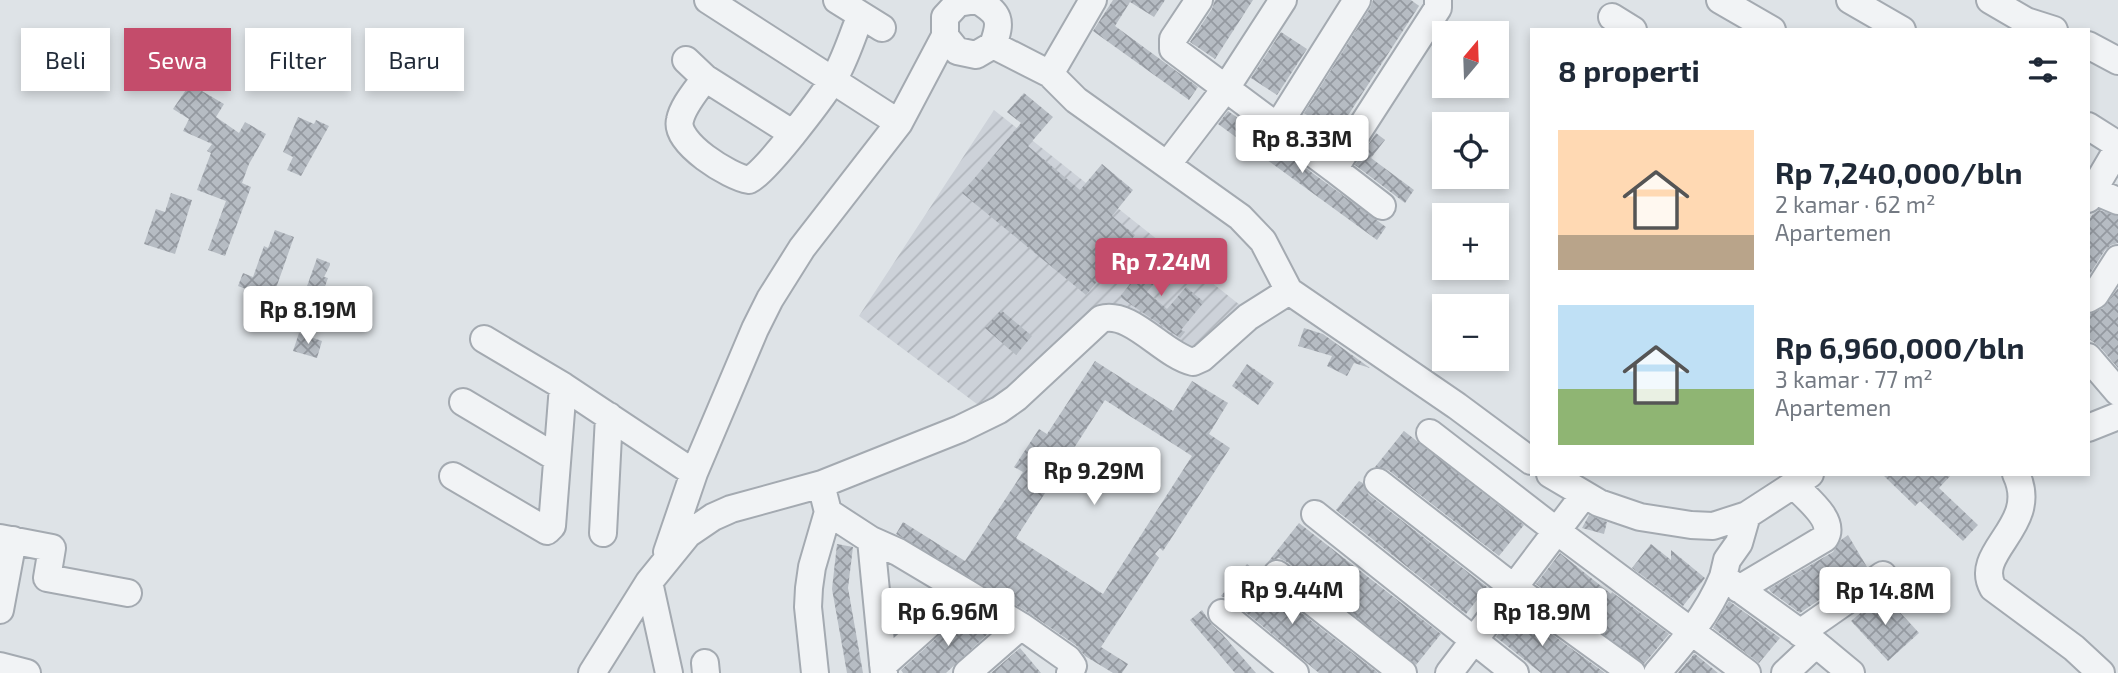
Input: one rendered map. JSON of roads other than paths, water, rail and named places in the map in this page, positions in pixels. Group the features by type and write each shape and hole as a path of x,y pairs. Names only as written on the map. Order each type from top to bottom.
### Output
{"street":[{"path":"708,0 899,123"},
{"path":"792,133 696,69 679,122 688,143 713,163 745,180 752,179 778,153 834,79 872,21 837,0"},
{"path":"1050,74 1093,0"},
{"path":"1199,0 1171,46 1382,206"},
{"path":"1167,165 1226,88 1283,0"},
{"path":"1277,127 1357,0"},
{"path":"1334,169 1437,8 1438,0"},
{"path":"1720,0 1756,19"},
{"path":"1850,0 1899,28"},
{"path":"1990,0 2025,11 2050,28"},
{"path":"668,673 655,574 755,329 802,248 899,123 945,36 945,17 958,3 982,2 999,27 993,45 976,55 957,51 945,36"},
{"path":"2090,39 2118,46"},
{"path":"993,45 1050,74 1076,100 1240,217 1263,241 1289,291 1530,460"},
{"path":"2090,46 2118,61"},
{"path":"2090,127 2118,146 2090,195 2118,201"},
{"path":"2090,298 2115,271"},
{"path":"592,673 655,574 688,534 713,517 748,503 822,484 960,429 999,410 1016,398 1101,319 1114,318 1134,326 1169,352 1193,362 1202,358 1248,317 1289,291"},
{"path":"484,339 563,386 694,473"},
{"path":"2090,359 2118,392"},
{"path":"453,476 547,531 552,526 563,386"},
{"path":"463,402 556,457"},
{"path":"603,533 609,416"},
{"path":"2090,427 2118,416"},
{"path":"1430,433 1747,673"},
{"path":"1553,476 1599,503 1640,517 1663,522 1713,526 1747,515 1802,480 1827,521 1828,534 1825,538 1731,583 1715,597 1692,632 1657,673"},
{"path":"2017,476 2023,499 2020,513 1987,568 1988,579 1993,588 2074,648 2101,673"},
{"path":"1378,482 1513,587 1632,673"},
{"path":"815,673 808,607 812,567 828,512 822,484"},
{"path":"1449,673 1584,495"},
{"path":"828,512 871,540 898,552 1021,626 1068,659 1073,666 1070,673"},
{"path":"1315,514 1515,673"},
{"path":"1747,515 1739,543 1727,560 1731,583 1808,638 1851,673"},
{"path":"0,610 7,539 52,548 47,578 128,593"},
{"path":"871,540 883,669"},
{"path":"1277,574 1403,673"},
{"path":"1785,673 1808,638 1883,575"},
{"path":"883,669 965,592"},
{"path":"1222,613 1266,662 1295,673"},
{"path":"967,673 1021,626"},
{"path":"0,666 27,673"}]}
